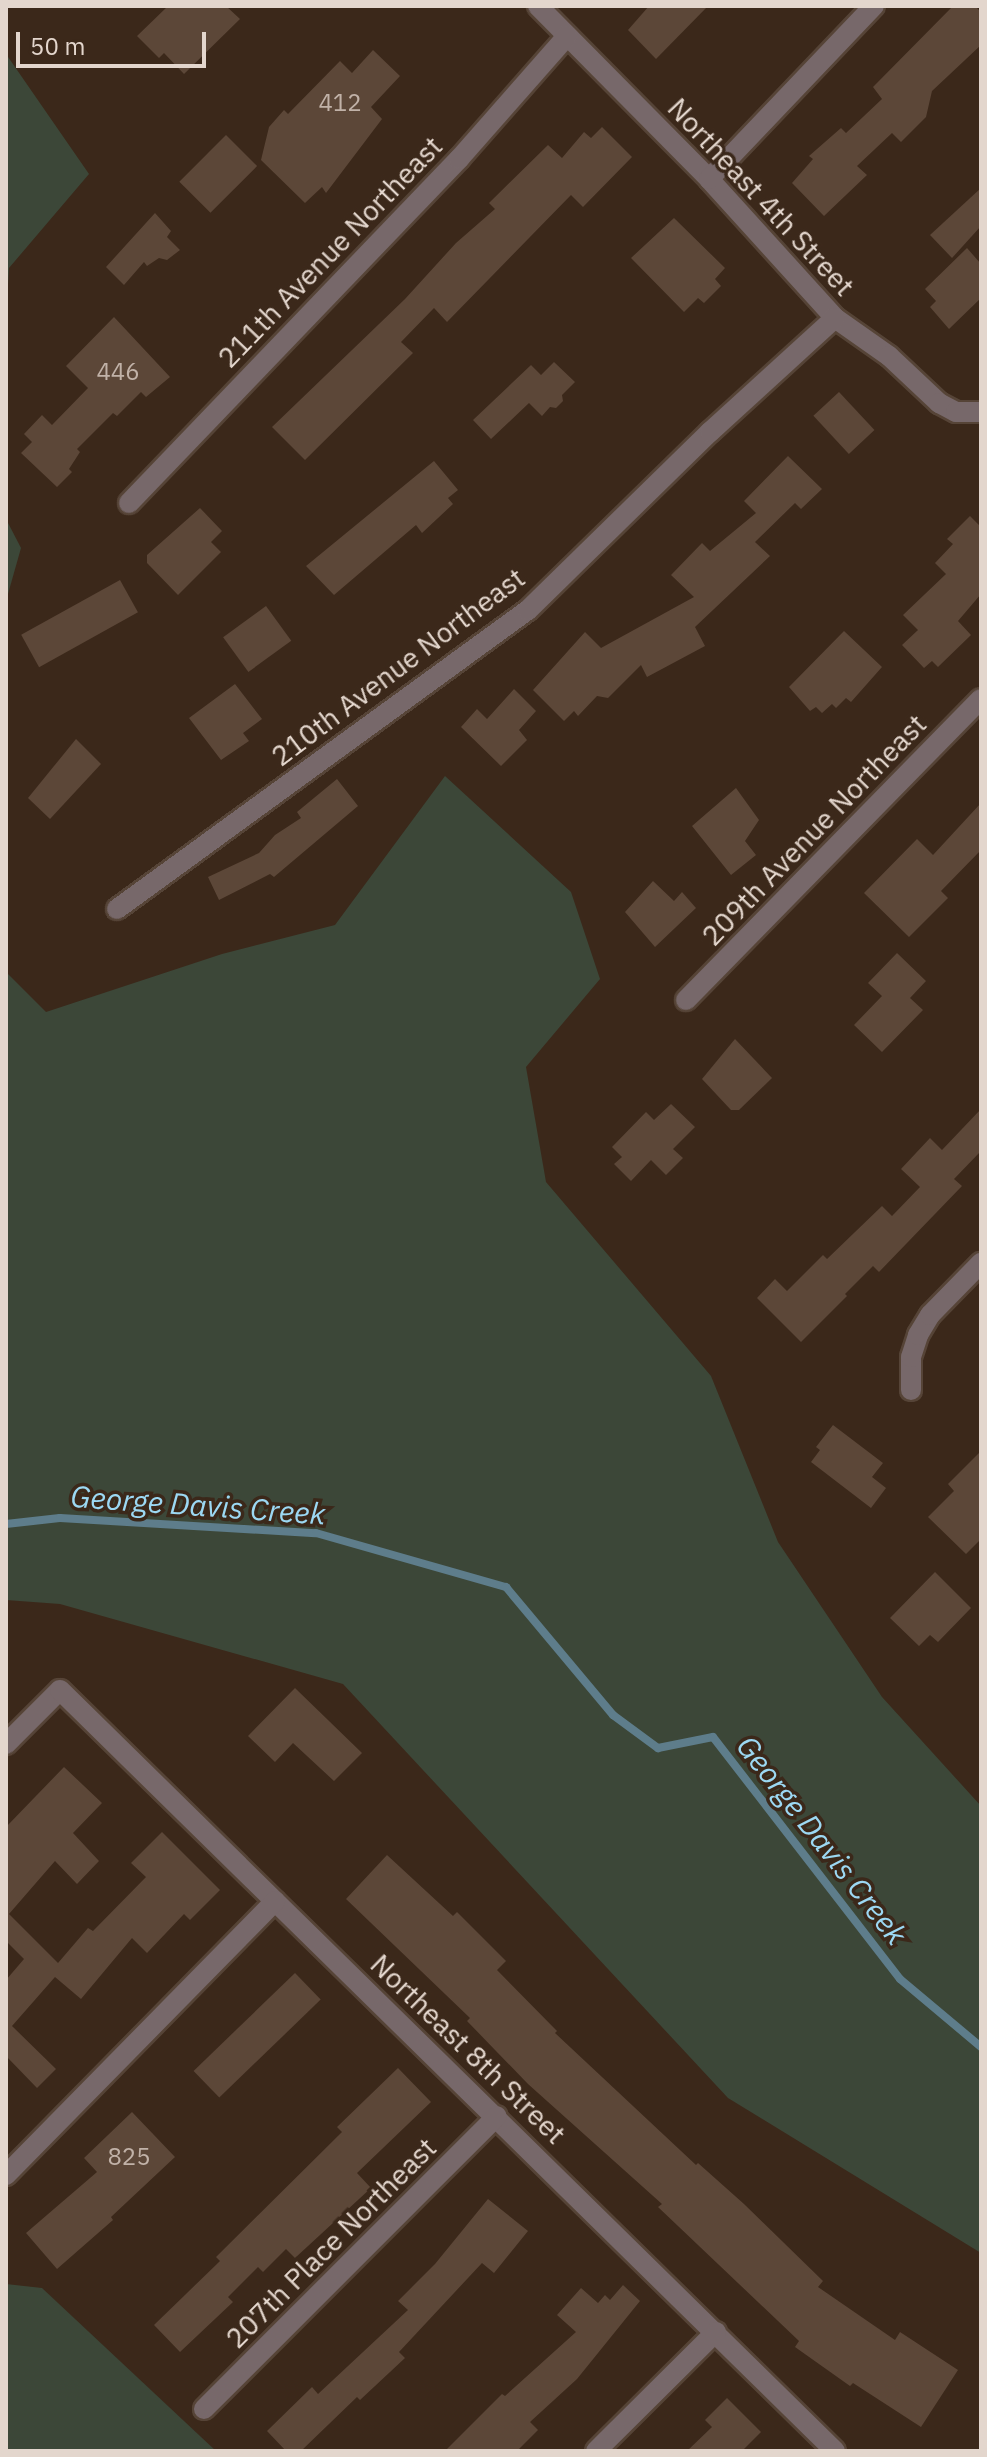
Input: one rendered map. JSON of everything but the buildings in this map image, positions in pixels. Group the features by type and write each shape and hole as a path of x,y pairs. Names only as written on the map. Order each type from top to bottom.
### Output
{"street":[{"name":"Northeast 4th Street","path":"538,6 709,179 835,318 864,336 939,403 956,412 981,412"},
{"path":"709,179 874,6"},
{"name":"211th Avenue Northeast","path":"129,503 459,159 567,36"},
{"name":"210th Avenue Northeast","path":"117,909 528,610 710,432 835,318"},
{"name":"209th Avenue Northeast","path":"686,1000 981,699"},
{"path":"911,1390 911,1357 918,1335 930,1315 981,1263"},
{"name":"Northeast 8th Street","path":"6,1744 60,1690 835,2451"},
{"path":"6,2175 275,1901"},
{"name":"207th Place Northeast","path":"204,2409 497,2116"},
{"path":"596,2451 716,2332"}],"green space":[{"path":"6,54 89,174 9,268 6,318"},
{"path":"6,519 21,548 6,601"},
{"path":"445,776 571,892 600,979 526,1067 546,1182 711,1376 778,1542 882,1697 981,1806 981,2253 728,2098 343,1684 60,1604 6,1600 6,972 46,1012 222,954 335,925"},
{"path":"6,2284 42,2288 216,2451 6,2451"}],"waterway":[{"name":"George Davis Creek","path":"6,1524 60,1518 316,1533 506,1587 613,1715 658,1748 713,1737 900,1979 981,2047"}]}
